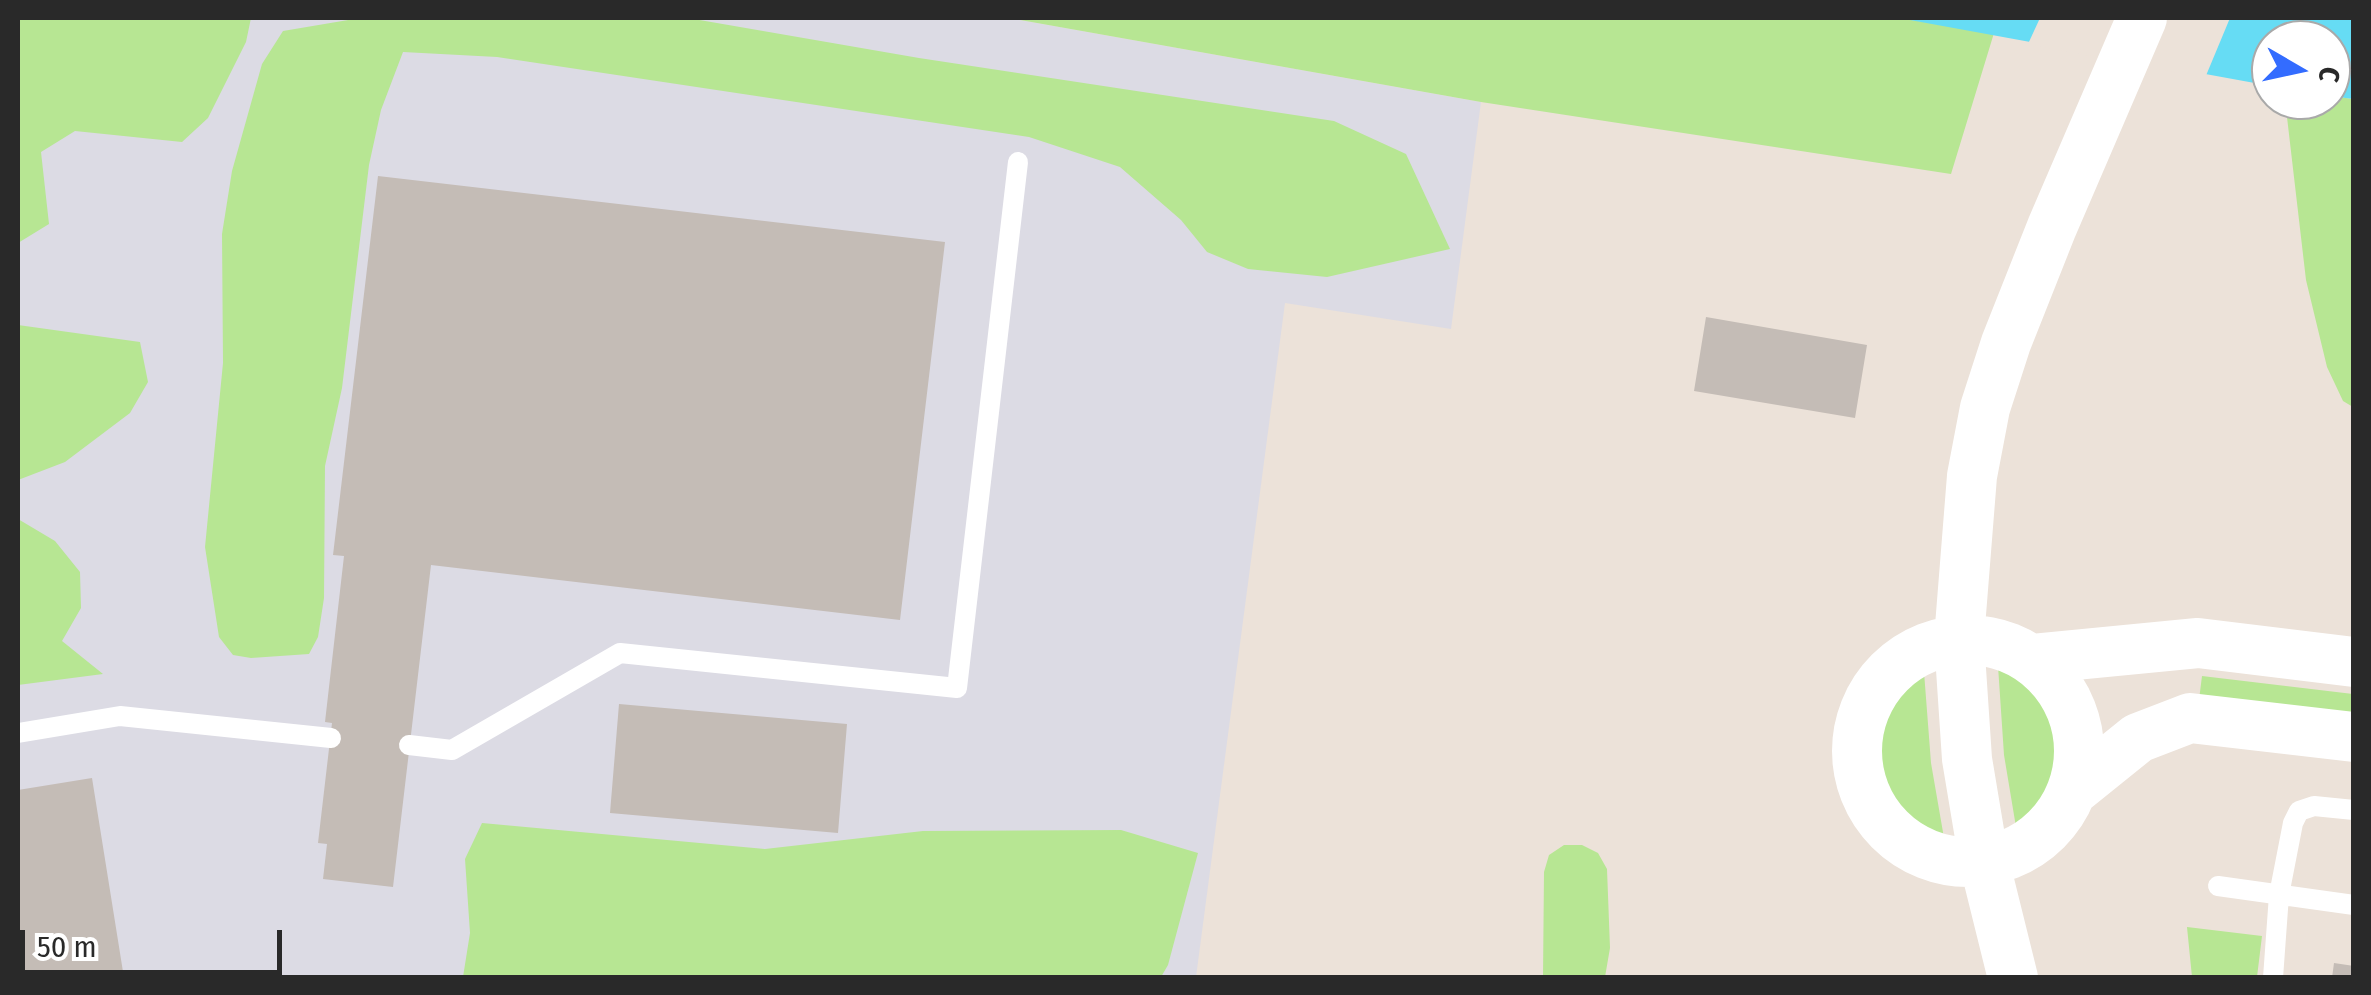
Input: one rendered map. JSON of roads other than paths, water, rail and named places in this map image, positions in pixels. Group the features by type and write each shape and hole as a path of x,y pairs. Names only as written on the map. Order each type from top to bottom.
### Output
{"street":[{"path":"2012,978 1984,861 1967,759 1959,639 1972,476 1985,408 2006,343 2142,18"},
{"path":"1959,639 1985,640 2010,647 2033,660 2067,698 2077,722 2080,753 2064,808 2046,831 2024,848 1984,861 1941,860 1915,849 1886,827 1867,798 1858,766 1858,731 1869,699 1890,672 1934,644 1959,639"},
{"path":"2033,660 2198,643 2354,662"},
{"path":"2071,792 2138,738 2190,718 2354,737"}],"lane":[{"path":"409,745 452,750 620,653 958,688 1018,162"},
{"path":"18,732 120,716 331,738"},
{"path":"2272,978 2279,895 2293,823 2300,811 2314,806 2354,810"},
{"path":"2218,886 2354,906"}],"water":[{"path":"1899,18 2353,18 2353,99 2351,20 2251,20 2251,82"}]}
